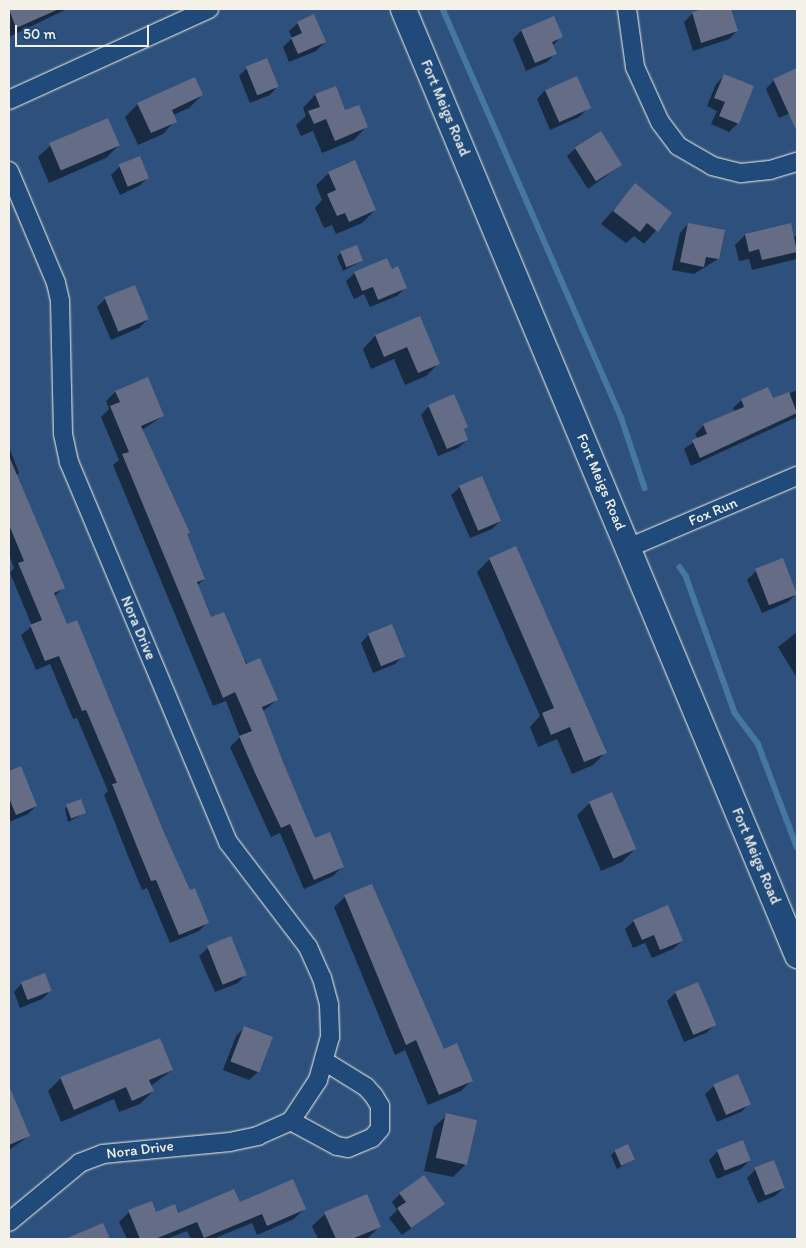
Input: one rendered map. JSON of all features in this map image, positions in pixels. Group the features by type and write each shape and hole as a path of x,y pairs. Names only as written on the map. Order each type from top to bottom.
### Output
{"street":[{"path":"9,100 209,9"},
{"name":"Fort Meigs Road","path":"403,9 797,955"},
{"path":"627,9 635,67 660,122 678,146 712,166 741,173 770,170 797,162"},
{"name":"Nora Drive","path":"9,171 56,283 60,301 63,434 69,462 228,842 308,947 322,978 329,1005 330,1038 324,1061 305,1104 291,1121 258,1136 230,1142 103,1154 80,1163 9,1222"},
{"name":"Fox Run","path":"628,548 797,476"},
{"path":"291,1121 337,1146 348,1148 372,1138 380,1129 380,1106 374,1096 366,1087 324,1061"}],"building":[{"path":"9,9 59,9 16,28"},
{"path":"704,9 731,9 738,31 701,43 692,12"},
{"path":"314,14 326,42 298,54 291,38 302,33 297,22"},
{"path":"554,16 563,37 552,42 557,54 535,63 521,30"},
{"path":"267,58 279,87 257,95 246,67"},
{"path":"797,68 797,132 773,79"},
{"path":"724,74 754,86 739,124 719,116 725,102 714,98"},
{"path":"577,76 591,108 559,122 545,90"},
{"path":"195,77 203,95 172,110 177,122 151,133 137,103"},
{"path":"336,86 345,110 359,105 368,127 335,141 326,119 314,124 308,111 320,107 315,94"},
{"path":"108,118 120,146 61,171 49,143"},
{"path":"601,131 622,165 596,181 575,147"},
{"path":"140,156 149,178 128,187 119,165"},
{"path":"355,160 376,210 349,222 345,213 337,216 327,194 336,190 328,172"},
{"path":"635,183 672,213 658,232 647,223 640,232 613,211"},
{"path":"688,223 725,230 719,259 706,257 704,267 680,262"},
{"path":"791,223 797,252 762,260 759,249 749,252 745,234"},
{"path":"357,245 363,261 346,267 340,251"},
{"path":"387,258 392,269 398,266 407,288 378,300 373,287 362,291 354,272"},
{"path":"135,285 149,319 118,332 104,297"},
{"path":"420,316 440,364 418,373 407,347 384,357 375,335"},
{"path":"148,377 164,416 141,426 190,533 187,534 205,579 197,582 211,617 224,612 246,664 260,658 278,700 262,707 283,762 315,838 330,832 344,867 314,880 290,824 281,828 255,773 239,736 252,731 235,692 223,698 122,454 129,452 110,406 120,402 115,391"},
{"path":"768,387 773,398 789,392 797,413 700,458 692,440 707,434 703,424 744,407 741,399"},
{"path":"454,394 468,427 464,429 468,440 447,449 428,405"},
{"path":"9,456 65,588 54,593 67,624 77,620 165,835 190,890 195,888 209,923 179,935 156,880 151,881 112,784 117,783 86,710 82,711 59,656 45,661 30,625 42,620 18,563 24,561 9,525"},
{"path":"482,476 501,521 478,531 459,486"},
{"path":"516,546 607,753 584,762 570,727 551,735 542,713 554,708 489,558"},
{"path":"783,558 797,594 769,605 755,569"},
{"path":"392,624 405,656 381,666 368,634"},
{"path":"21,766 37,806 16,815 9,798 9,771"},
{"path":"612,792 636,849 613,859 589,802"},
{"path":"81,799 86,813 71,819 66,804"},
{"path":"372,884 444,1049 457,1043 473,1081 439,1095 416,1040 406,1045 344,895"},
{"path":"668,905 683,941 660,950 654,935 642,940 633,920"},
{"path":"231,936 247,975 223,985 207,946"},
{"path":"45,973 52,991 28,1000 21,982"},
{"path":"698,982 716,1025 693,1035 675,992"},
{"path":"244,1026 273,1037 259,1073 230,1061"},
{"path":"160,1038 173,1070 149,1080 154,1091 132,1101 126,1087 74,1110 60,1077"},
{"path":"738,1074 751,1104 726,1115 713,1085"},
{"path":"9,1086 30,1136 9,1145"},
{"path":"446,1113 477,1120 467,1165 436,1158"},
{"path":"743,1140 751,1161 725,1171 717,1150"},
{"path":"628,1144 635,1160 621,1166 614,1150"},
{"path":"774,1160 785,1188 765,1196 754,1168"},
{"path":"424,1175 445,1204 411,1228 397,1208 406,1202 399,1193"},
{"path":"293,1179 306,1209 267,1226 262,1214 204,1238 197,1222 155,1239 140,1239 128,1210 152,1201 156,1212 175,1204 178,1213 234,1189 240,1202"},
{"path":"367,1194 381,1227 352,1239 336,1239 324,1212"},
{"path":"103,1223 110,1239 65,1239"}],"waterway":[{"path":"443,9 621,416 645,488"},
{"path":"680,567 686,576 735,713 758,743 797,847"}]}
